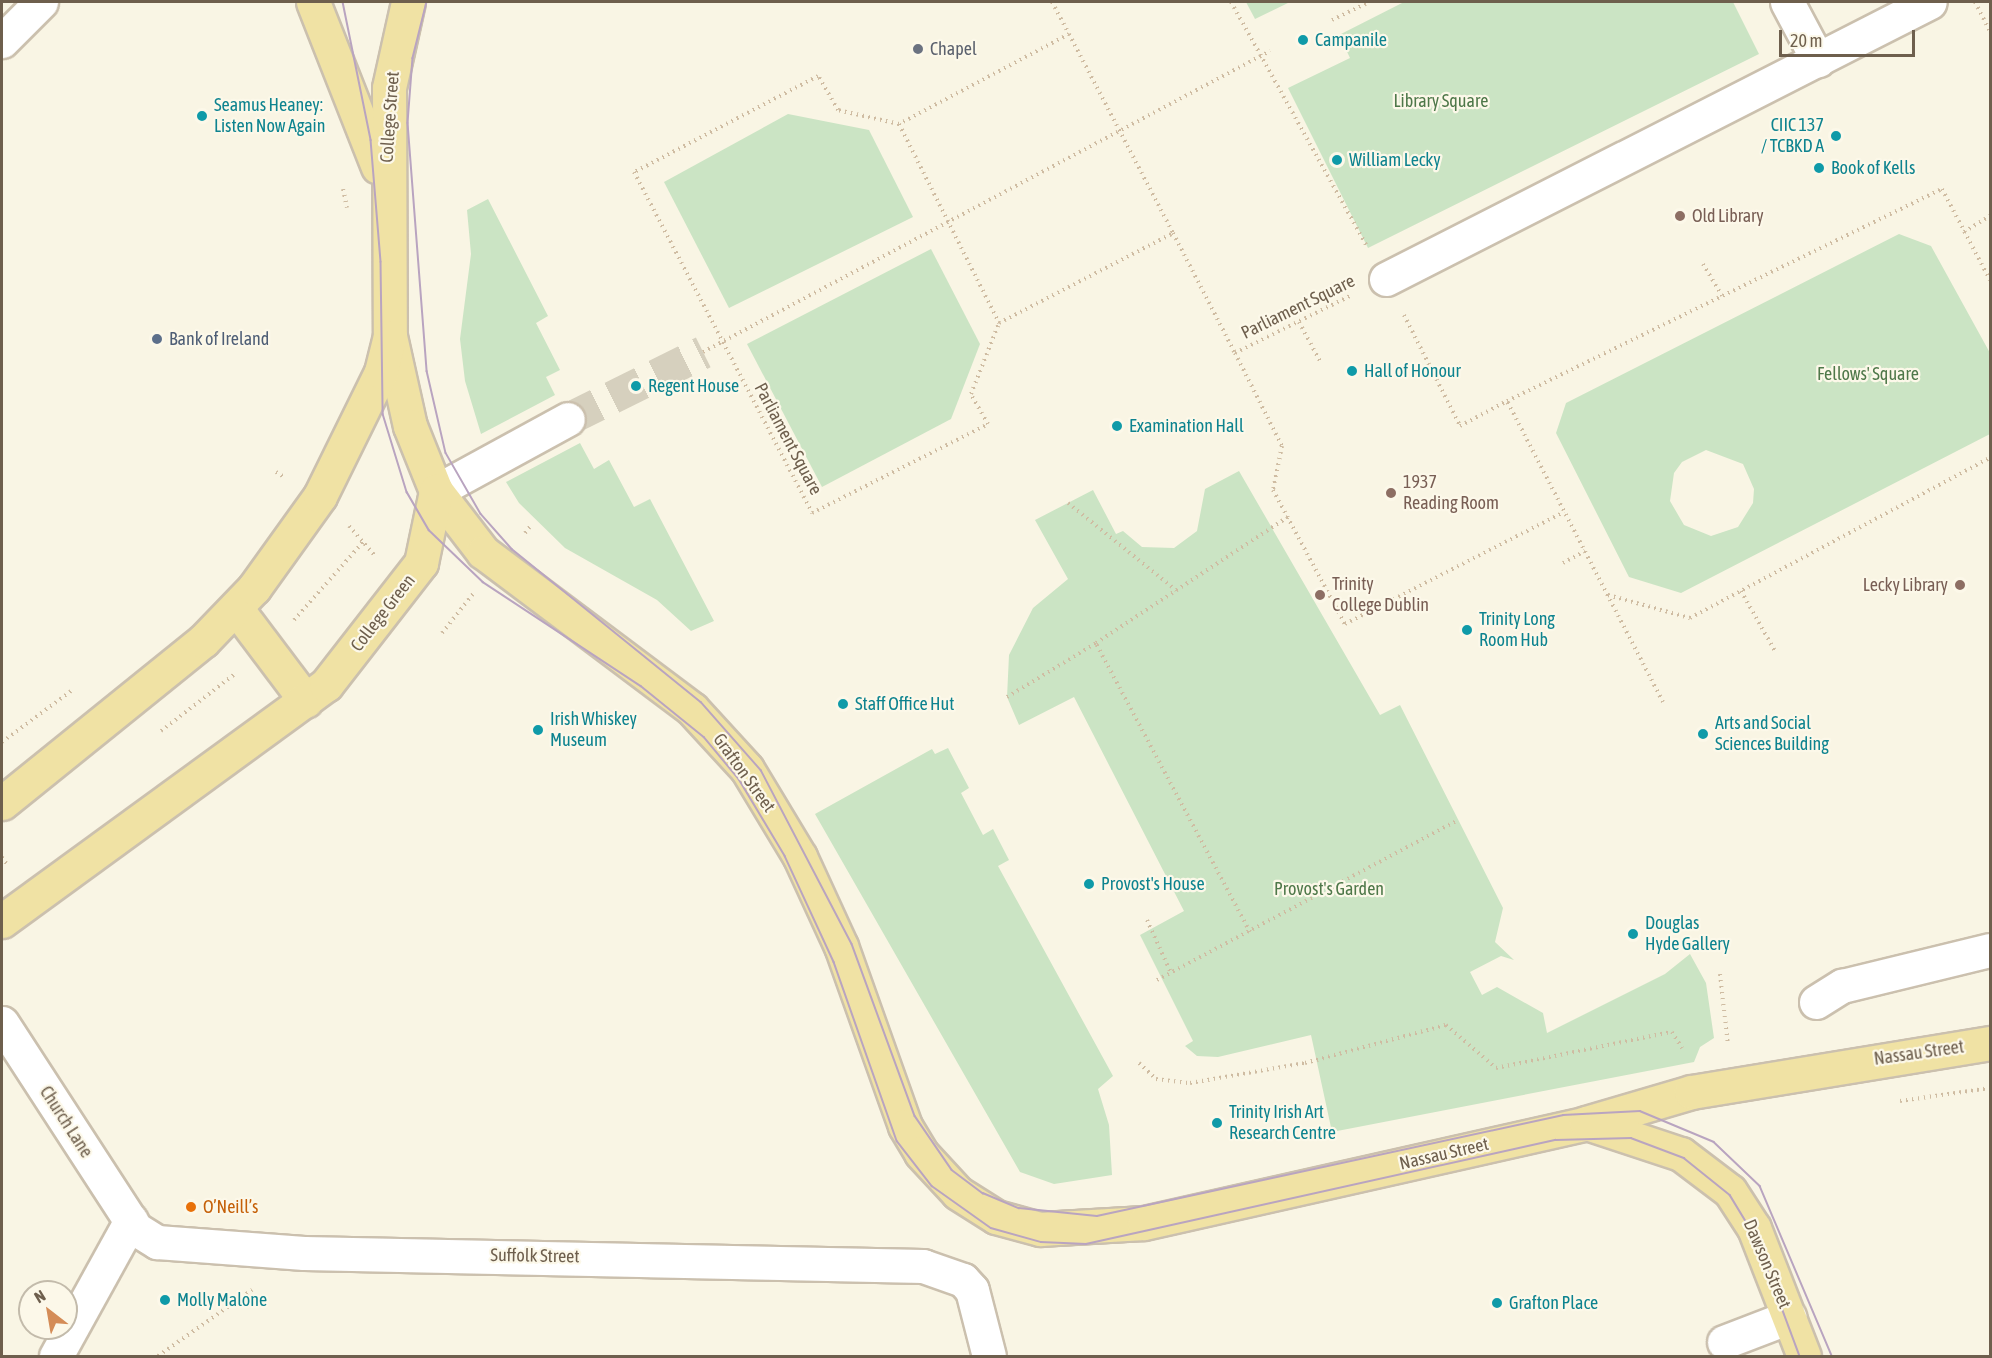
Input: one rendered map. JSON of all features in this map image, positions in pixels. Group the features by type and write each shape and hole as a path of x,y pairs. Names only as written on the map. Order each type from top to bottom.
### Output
{"main road":[{"path":"313,2 359,108 386,197 390,336 411,426 436,491"},
{"name":"College Street","path":"386,197 389,88 408,2"},
{"path":"2,803 132,701 236,608 320,496 381,372 390,336"},
{"name":"College Green","path":"2,921 326,685 421,563 436,491"},
{"name":"Grafton Street","path":"436,491 483,552 692,709 747,769 828,916 905,1126 921,1153"},
{"path":"236,608 306,701"},
{"name":"Nassau Street","path":"921,1153 957,1193 996,1216 1061,1231 1144,1223 1586,1123 1735,1083 1990,1043"},
{"name":"Dawson Street","path":"1586,1123 1673,1150 1718,1180 1748,1216 1804,1356"}],"street":[{"path":"2,41 41,2"},
{"path":"1787,2 1818,60"},
{"path":"1386,279 1930,2"},
{"path":"436,491 568,419"},
{"path":"1816,1002 1842,986 1990,950"},
{"name":"Church Lane","path":"2,1023 130,1220"},
{"path":"56,1356 130,1220"},
{"name":"Suffolk Street","path":"130,1220 145,1237 175,1247 304,1253 873,1262 949,1273 963,1280 977,1299 989,1356"},
{"path":"1724,1342 1789,1317"}],"path":[{"path":"1052,2 1070,34 899,124 999,323 1173,233"},
{"path":"1231,2 1259,57 1386,279 1460,426 1942,189 1990,280"},
{"path":"1332,20 1369,2"},
{"path":"1975,2 1990,31"},
{"name":"Parliament Square","path":"1070,34 1235,353 1386,279"},
{"path":"704,352 1121,134 1270,51"},
{"name":"Parliament Square","path":"899,124 838,110 818,76 634,172 812,513 988,424 971,394 999,323"},
{"path":"342,185 349,221"},
{"path":"1964,232 1990,216"},
{"path":"1703,264 1722,296"},
{"path":"1299,322 1321,363"},
{"path":"1235,353 1282,446 1273,490 1345,624 1564,512"},
{"path":"1507,401 1663,702"},
{"path":"1608,594 1690,618 1990,458"},
{"path":"1068,503 1176,590"},
{"path":"1007,697 1096,643 1287,517"},
{"path":"522,536 532,525"},
{"path":"1563,563 1584,551"},
{"path":"1742,591 1775,651"},
{"path":"442,633 473,594"},
{"path":"1096,643 1250,932"},
{"path":"2,742 71,691"},
{"path":"1157,980 1458,820"},
{"path":"1147,920 1171,972"},
{"path":"1720,974 1729,1056"},
{"path":"1139,1063 1156,1079 1190,1083 1305,1063 1446,1025 1496,1068 1672,1032 1682,1048"},
{"path":"1907,1103 1990,1088"},
{"path":"158,1356 304,1253"}],"green space":[{"path":"1246,2 1290,2 1255,19"},
{"name":"Library Square","path":"1404,2 1733,2 1759,54 1368,248 1288,88 1350,58 1339,35"},
{"path":"788,114 869,130 913,217 729,308 664,182"},
{"path":"488,199 548,316 536,323 560,370 546,377 555,395 481,434 465,381 460,339 471,254 467,210"},
{"name":"Fellows' Square","path":"1899,234 1931,246 1990,353 1990,434 1681,593 1629,577 1556,433 1566,403","holes":["1706,450 1743,464 1754,489 1753,503 1738,527 1711,536 1684,525 1670,501 1674,473 1682,462"]},
{"path":"931,249 980,344 951,419 822,487 747,344"},
{"path":"580,443 594,469 609,460 634,507 650,499 714,621 691,631 657,600 565,548 519,503 506,482"},
{"name":"Provost's Garden","path":"1239,471 1380,715 1400,705 1503,908 1495,942 1514,960 1501,956 1470,972 1482,995 1497,987 1543,1013 1547,1033 1665,974 1690,954 1706,983 1714,1038 1700,1047 1694,1062 1332,1132 1311,1035 1218,1057 1197,1056 1185,1046 1193,1041 1140,935 1184,911 1074,697 1019,725 1007,697 1009,655 1033,608 1068,579 1035,520 1093,490 1116,534 1123,531 1142,547 1174,548 1197,531 1205,489"},
{"path":"948,748 969,788 961,793 983,835 993,829 1009,860 998,866 1113,1076 1098,1089 1109,1125 1112,1175 1054,1184 1020,1172 815,814 932,749 935,754"}],"tunnel":[{"path":"568,419 703,352"}],"tram line":[{"path":"343,2 371,140 381,262 383,414 407,492 429,530 483,582 641,686 704,737 739,779 785,856 834,962 897,1141 932,1186 991,1228 1041,1242 1086,1244 1556,1140 1631,1138 1684,1158 1730,1195 1756,1238 1800,1356"},
{"path":"427,2 413,58 408,123 427,371 446,453 481,514 512,549 701,702 761,770 852,944 915,1116 952,1170 983,1193 1019,1208 1097,1216 1563,1115 1640,1111 1714,1142 1760,1186 1832,1356"}],"place":[{"name":"Campanile","path":"1303,40"},
{"name":"Chapel","path":"918,49"},
{"name":"Seamus Heaney: Listen Now Again","path":"202,116"},
{"name":"CIIC 137 / TCBKD A","path":"1836,136"},
{"name":"William Lecky","path":"1337,160"},
{"name":"Book of Kells","path":"1819,168"},
{"name":"Old Library","path":"1680,216"},
{"name":"Bank of Ireland","path":"157,339"},
{"name":"Hall of Honour","path":"1352,371"},
{"name":"Regent House","path":"636,386"},
{"name":"Examination Hall","path":"1117,426"},
{"name":"1937 Reading Room","path":"1391,493"},
{"name":"Lecky Library","path":"1960,585"},
{"name":"Trinity College Dublin","path":"1320,595"},
{"name":"Trinity Long Room Hub","path":"1467,630"},
{"name":"Staff Office Hut","path":"843,704"},
{"name":"Irish Whiskey Museum","path":"538,730"},
{"name":"Arts and Social Sciences Building","path":"1703,734"},
{"name":"Provost's House","path":"1089,884"},
{"name":"Douglas Hyde Gallery","path":"1633,934"},
{"name":"Trinity Irish Art Research Centre","path":"1217,1123"},
{"name":"O’Neill’s","path":"191,1207"},
{"name":"Molly Malone","path":"165,1300"},
{"name":"Grafton Place","path":"1497,1303"}]}
